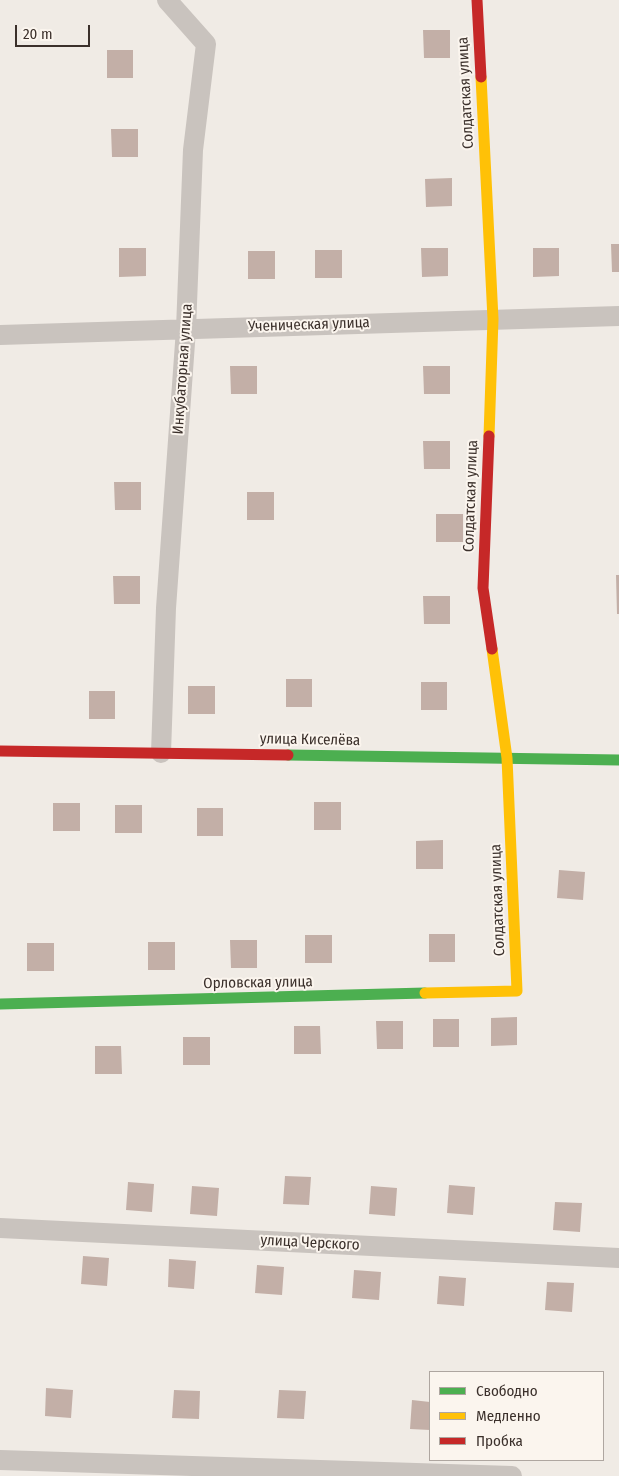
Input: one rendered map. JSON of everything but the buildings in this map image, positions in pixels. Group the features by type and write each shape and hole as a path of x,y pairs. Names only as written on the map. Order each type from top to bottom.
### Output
{"street":[{"name":"Инкубаторная улица","path":"162,753 166,608 186,329 193,150 206,44 167,0"},
{"name":"Солдатская улица","path":"477,0 493,319 483,588 507,758 517,991"},
{"name":"Ученическая улица","path":"0,335 619,316"},
{"name":"улица Киселёва","path":"0,751 619,760"},
{"name":"Орловская улица","path":"0,1004 517,991"},
{"name":"улица Черского","path":"0,1228 619,1258"},
{"path":"0,1460 512,1476"}],"traffic: fast":[{"path":"288,755 619,760"},
{"path":"0,1004 425,993"}],"traffic: slow":[{"path":"481,77 493,319 489,436"},
{"path":"425,993 517,991 507,758 492,649"}],"traffic: jam":[{"path":"477,0 481,77"},
{"path":"489,436 483,588 492,649"},
{"path":"0,751 288,755"}]}
